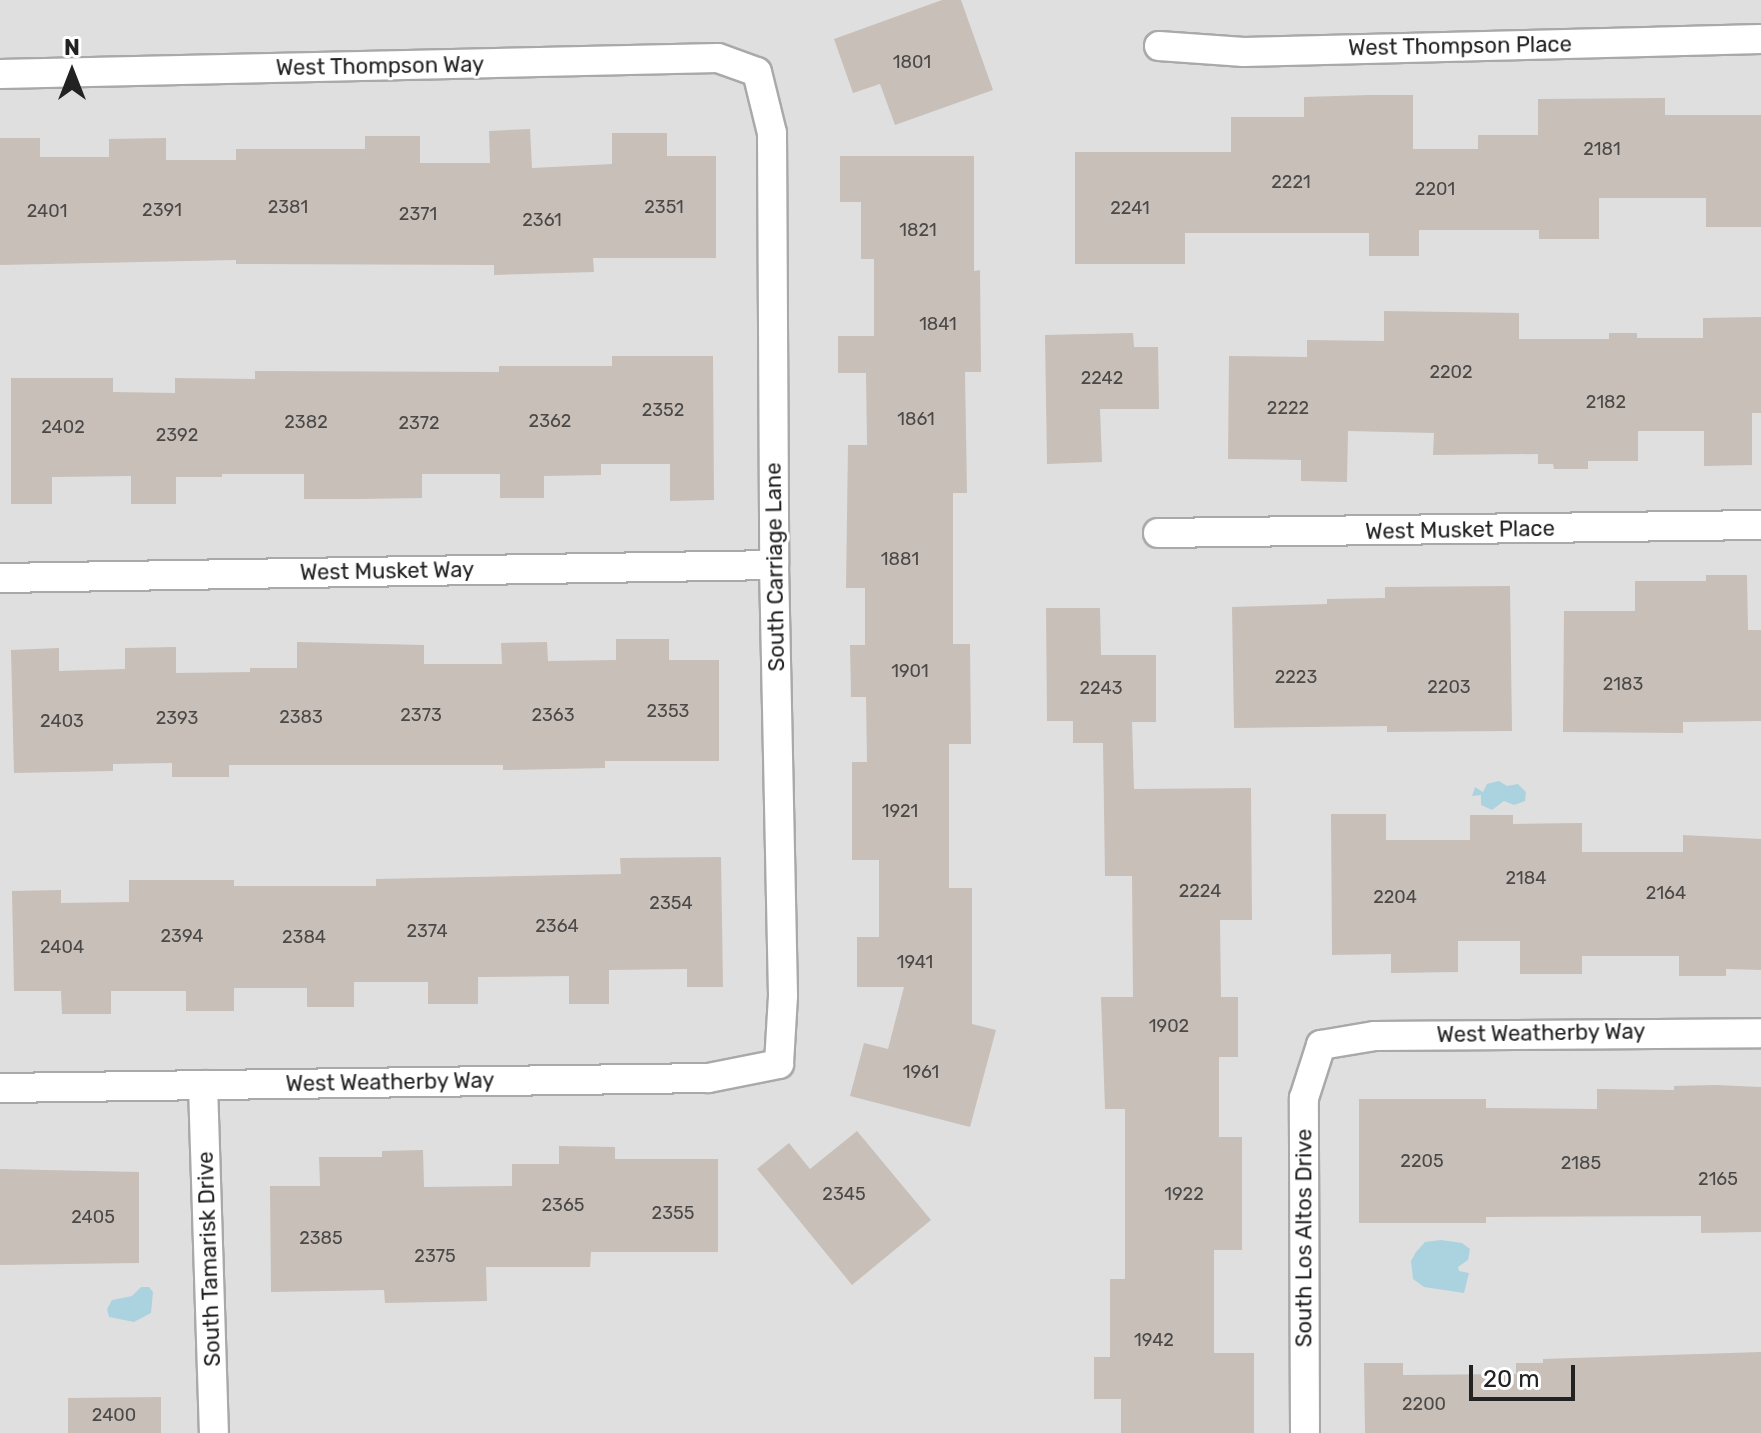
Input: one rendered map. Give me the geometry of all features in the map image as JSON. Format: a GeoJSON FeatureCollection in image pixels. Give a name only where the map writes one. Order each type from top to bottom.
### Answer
{"type":"FeatureCollection","features":[{"type":"Feature","properties":{"kind":"street","name":"West Thompson Place"},"geometry":{"type":"LineString","coordinates":[[1159,46],[1244,52],[1761,39]]}},
{"type":"Feature","properties":{"kind":"street","name":"West Thompson Way"},"geometry":{"type":"LineString","coordinates":[[0,74],[718,58],[757,72]]}},
{"type":"Feature","properties":{"kind":"street","name":"South Carriage Lane"},"geometry":{"type":"LineString","coordinates":[[757,72],[772,133],[774,565],[783,996],[779,1064]]}},
{"type":"Feature","properties":{"kind":"street","name":"West Musket Place"},"geometry":{"type":"LineString","coordinates":[[1158,533],[1761,525]]}},
{"type":"Feature","properties":{"kind":"street","name":"West Musket Way"},"geometry":{"type":"LineString","coordinates":[[0,578],[774,565]]}},
{"type":"Feature","properties":{"kind":"street","name":"West Weatherby Way"},"geometry":{"type":"LineString","coordinates":[[1321,1045],[1375,1036],[1761,1033]]}},
{"type":"Feature","properties":{"kind":"street","name":"South Los Altos Drive"},"geometry":{"type":"LineString","coordinates":[[1305,1433],[1304,1098],[1321,1045]]}},
{"type":"Feature","properties":{"kind":"street","name":"West Weatherby Way"},"geometry":{"type":"LineString","coordinates":[[0,1088],[708,1078],[779,1064]]}},
{"type":"Feature","properties":{"kind":"street","name":"South Tamarisk Drive"},"geometry":{"type":"LineString","coordinates":[[203,1085],[214,1433]]}},
{"type":"Feature","properties":{"kind":"shaded area"},"geometry":{"type":"Polygon","coordinates":[[[0,0],[1761,0],[1761,1433],[0,1433],[0,0]]]}},
{"type":"Feature","properties":{"kind":"water"},"geometry":{"type":"Polygon","coordinates":[[[1499,781],[1507,786],[1518,784],[1526,792],[1525,801],[1514,805],[1504,801],[1492,810],[1481,805],[1481,795],[1472,796],[1475,787],[1483,792],[1487,784],[1499,781]]]}},
{"type":"Feature","properties":{"kind":"water"},"geometry":{"type":"Polygon","coordinates":[[[1441,1240],[1462,1243],[1470,1249],[1468,1260],[1458,1267],[1459,1271],[1469,1273],[1464,1293],[1424,1287],[1413,1279],[1411,1261],[1416,1252],[1425,1242],[1441,1240]]]}},
{"type":"Feature","properties":{"kind":"water"},"geometry":{"type":"Polygon","coordinates":[[[141,1287],[149,1287],[153,1292],[151,1313],[134,1322],[109,1317],[107,1309],[112,1300],[132,1296],[141,1287]]]}},
{"type":"Feature","properties":{"kind":"building"},"geometry":{"type":"Polygon","coordinates":[[[942,0],[961,0],[993,90],[895,125],[880,84],[853,93],[834,39],[942,0]]]}},
{"type":"Feature","properties":{"kind":"building"},"geometry":{"type":"Polygon","coordinates":[[[1413,95],[1413,149],[1478,149],[1478,135],[1538,135],[1538,99],[1665,98],[1665,115],[1761,115],[1761,227],[1706,227],[1706,198],[1599,198],[1599,239],[1539,239],[1539,230],[1419,230],[1419,256],[1369,256],[1369,233],[1185,233],[1185,264],[1075,264],[1075,152],[1231,152],[1231,117],[1304,117],[1304,97],[1413,95]]]}},
{"type":"Feature","properties":{"kind":"building"},"geometry":{"type":"Polygon","coordinates":[[[530,129],[532,168],[612,164],[612,133],[667,133],[667,156],[716,156],[716,258],[593,258],[594,272],[494,275],[494,265],[236,264],[236,260],[0,265],[0,138],[40,138],[40,157],[109,157],[109,139],[166,138],[166,160],[236,160],[236,149],[365,149],[365,136],[420,136],[420,163],[490,163],[489,131],[530,129]]]}},
{"type":"Feature","properties":{"kind":"building"},"geometry":{"type":"Polygon","coordinates":[[[840,156],[974,156],[974,271],[980,270],[981,372],[965,372],[967,493],[953,493],[953,644],[970,644],[971,744],[949,744],[949,888],[972,888],[972,1024],[996,1030],[970,1127],[850,1096],[864,1043],[888,1049],[904,987],[857,987],[857,937],[879,937],[879,860],[852,860],[852,762],[867,762],[866,697],[851,697],[850,645],[865,645],[865,588],[846,588],[848,445],[867,445],[866,373],[838,373],[838,336],[874,336],[874,259],[861,259],[861,202],[840,202],[840,156]]]}},
{"type":"Feature","properties":{"kind":"building"},"geometry":{"type":"Polygon","coordinates":[[[1384,311],[1519,313],[1519,339],[1609,339],[1609,333],[1637,333],[1637,338],[1703,338],[1703,318],[1761,317],[1761,413],[1752,413],[1752,465],[1704,466],[1704,431],[1638,431],[1638,461],[1588,461],[1588,469],[1554,469],[1553,464],[1538,464],[1538,454],[1433,455],[1434,433],[1348,431],[1347,482],[1301,481],[1301,460],[1228,459],[1229,356],[1307,357],[1307,340],[1384,341],[1384,311]]]}},
{"type":"Feature","properties":{"kind":"building"},"geometry":{"type":"Polygon","coordinates":[[[1133,333],[1134,347],[1158,347],[1159,409],[1100,409],[1102,462],[1047,464],[1045,335],[1133,333]]]}},
{"type":"Feature","properties":{"kind":"building"},"geometry":{"type":"Polygon","coordinates":[[[612,356],[713,356],[714,500],[670,501],[670,464],[601,464],[601,475],[544,476],[544,498],[500,498],[500,474],[422,474],[422,498],[304,499],[304,474],[222,474],[222,477],[176,477],[176,504],[131,504],[131,476],[52,477],[52,504],[11,504],[11,378],[113,378],[113,392],[175,393],[175,378],[255,379],[255,371],[499,372],[499,366],[612,366],[612,356]]]}},
{"type":"Feature","properties":{"kind":"building"},"geometry":{"type":"Polygon","coordinates":[[[1706,575],[1747,575],[1748,630],[1761,630],[1761,721],[1683,722],[1683,733],[1563,732],[1564,611],[1635,611],[1635,581],[1706,581],[1706,575]]]}},
{"type":"Feature","properties":{"kind":"building"},"geometry":{"type":"Polygon","coordinates":[[[1510,586],[1512,731],[1387,732],[1387,726],[1234,728],[1232,607],[1327,604],[1327,599],[1385,598],[1385,587],[1510,586]]]}},
{"type":"Feature","properties":{"kind":"building"},"geometry":{"type":"Polygon","coordinates":[[[1046,608],[1100,608],[1101,655],[1156,655],[1156,722],[1132,722],[1134,789],[1251,788],[1252,920],[1220,920],[1221,997],[1238,997],[1238,1057],[1219,1057],[1219,1137],[1242,1137],[1242,1250],[1214,1250],[1214,1353],[1254,1353],[1254,1433],[1121,1433],[1121,1399],[1094,1399],[1094,1357],[1110,1357],[1110,1279],[1125,1279],[1125,1109],[1105,1109],[1101,997],[1133,997],[1132,876],[1105,876],[1103,743],[1073,743],[1073,721],[1047,721],[1046,608]]]}},
{"type":"Feature","properties":{"kind":"building"},"geometry":{"type":"Polygon","coordinates":[[[616,639],[669,639],[669,660],[719,660],[719,761],[605,761],[605,768],[503,770],[503,765],[229,765],[229,777],[172,777],[172,763],[113,764],[113,771],[14,773],[11,650],[59,648],[59,671],[125,669],[125,648],[176,647],[176,673],[250,672],[250,668],[297,668],[297,642],[424,645],[424,664],[502,664],[501,643],[547,642],[548,661],[616,660],[616,639]]]}},
{"type":"Feature","properties":{"kind":"building"},"geometry":{"type":"Polygon","coordinates":[[[1331,814],[1386,814],[1386,840],[1470,840],[1470,815],[1513,815],[1513,824],[1582,823],[1582,852],[1683,852],[1683,835],[1761,839],[1761,970],[1726,969],[1726,976],[1679,976],[1679,956],[1582,956],[1582,974],[1520,974],[1520,941],[1458,941],[1458,972],[1391,973],[1391,954],[1332,955],[1331,814]]]}},
{"type":"Feature","properties":{"kind":"building"},"geometry":{"type":"Polygon","coordinates":[[[721,857],[723,987],[687,987],[687,969],[609,970],[609,1004],[569,1004],[569,976],[478,977],[478,1004],[428,1004],[428,982],[354,982],[354,1007],[307,1007],[307,988],[234,988],[234,1011],[186,1011],[186,991],[111,991],[111,1014],[62,1014],[61,991],[14,991],[12,891],[61,890],[61,903],[129,902],[129,880],[234,880],[234,886],[376,886],[376,879],[621,874],[620,858],[721,857]]]}},
{"type":"Feature","properties":{"kind":"building"},"geometry":{"type":"Polygon","coordinates":[[[1674,1086],[1761,1087],[1761,1232],[1701,1233],[1701,1216],[1486,1217],[1486,1223],[1359,1223],[1359,1099],[1486,1099],[1486,1108],[1597,1109],[1597,1089],[1674,1090],[1674,1086]]]}},
{"type":"Feature","properties":{"kind":"building"},"geometry":{"type":"Polygon","coordinates":[[[857,1131],[931,1220],[852,1285],[757,1169],[789,1143],[810,1169],[857,1131]]]}},
{"type":"Feature","properties":{"kind":"building"},"geometry":{"type":"Polygon","coordinates":[[[559,1146],[615,1147],[615,1159],[718,1159],[718,1252],[591,1252],[590,1267],[486,1267],[487,1301],[385,1303],[384,1290],[271,1292],[270,1186],[320,1186],[319,1157],[382,1157],[382,1151],[423,1150],[424,1187],[512,1186],[512,1164],[559,1164],[559,1146]]]}},
{"type":"Feature","properties":{"kind":"building"},"geometry":{"type":"Polygon","coordinates":[[[0,1169],[139,1172],[139,1263],[0,1265],[0,1169]]]}},
{"type":"Feature","properties":{"kind":"building"},"geometry":{"type":"Polygon","coordinates":[[[1761,1352],[1761,1433],[1365,1433],[1364,1363],[1403,1363],[1403,1375],[1516,1374],[1516,1363],[1543,1363],[1543,1359],[1761,1352]]]}},
{"type":"Feature","properties":{"kind":"building"},"geometry":{"type":"Polygon","coordinates":[[[161,1397],[161,1433],[68,1433],[68,1398],[161,1397]]]}}]}
